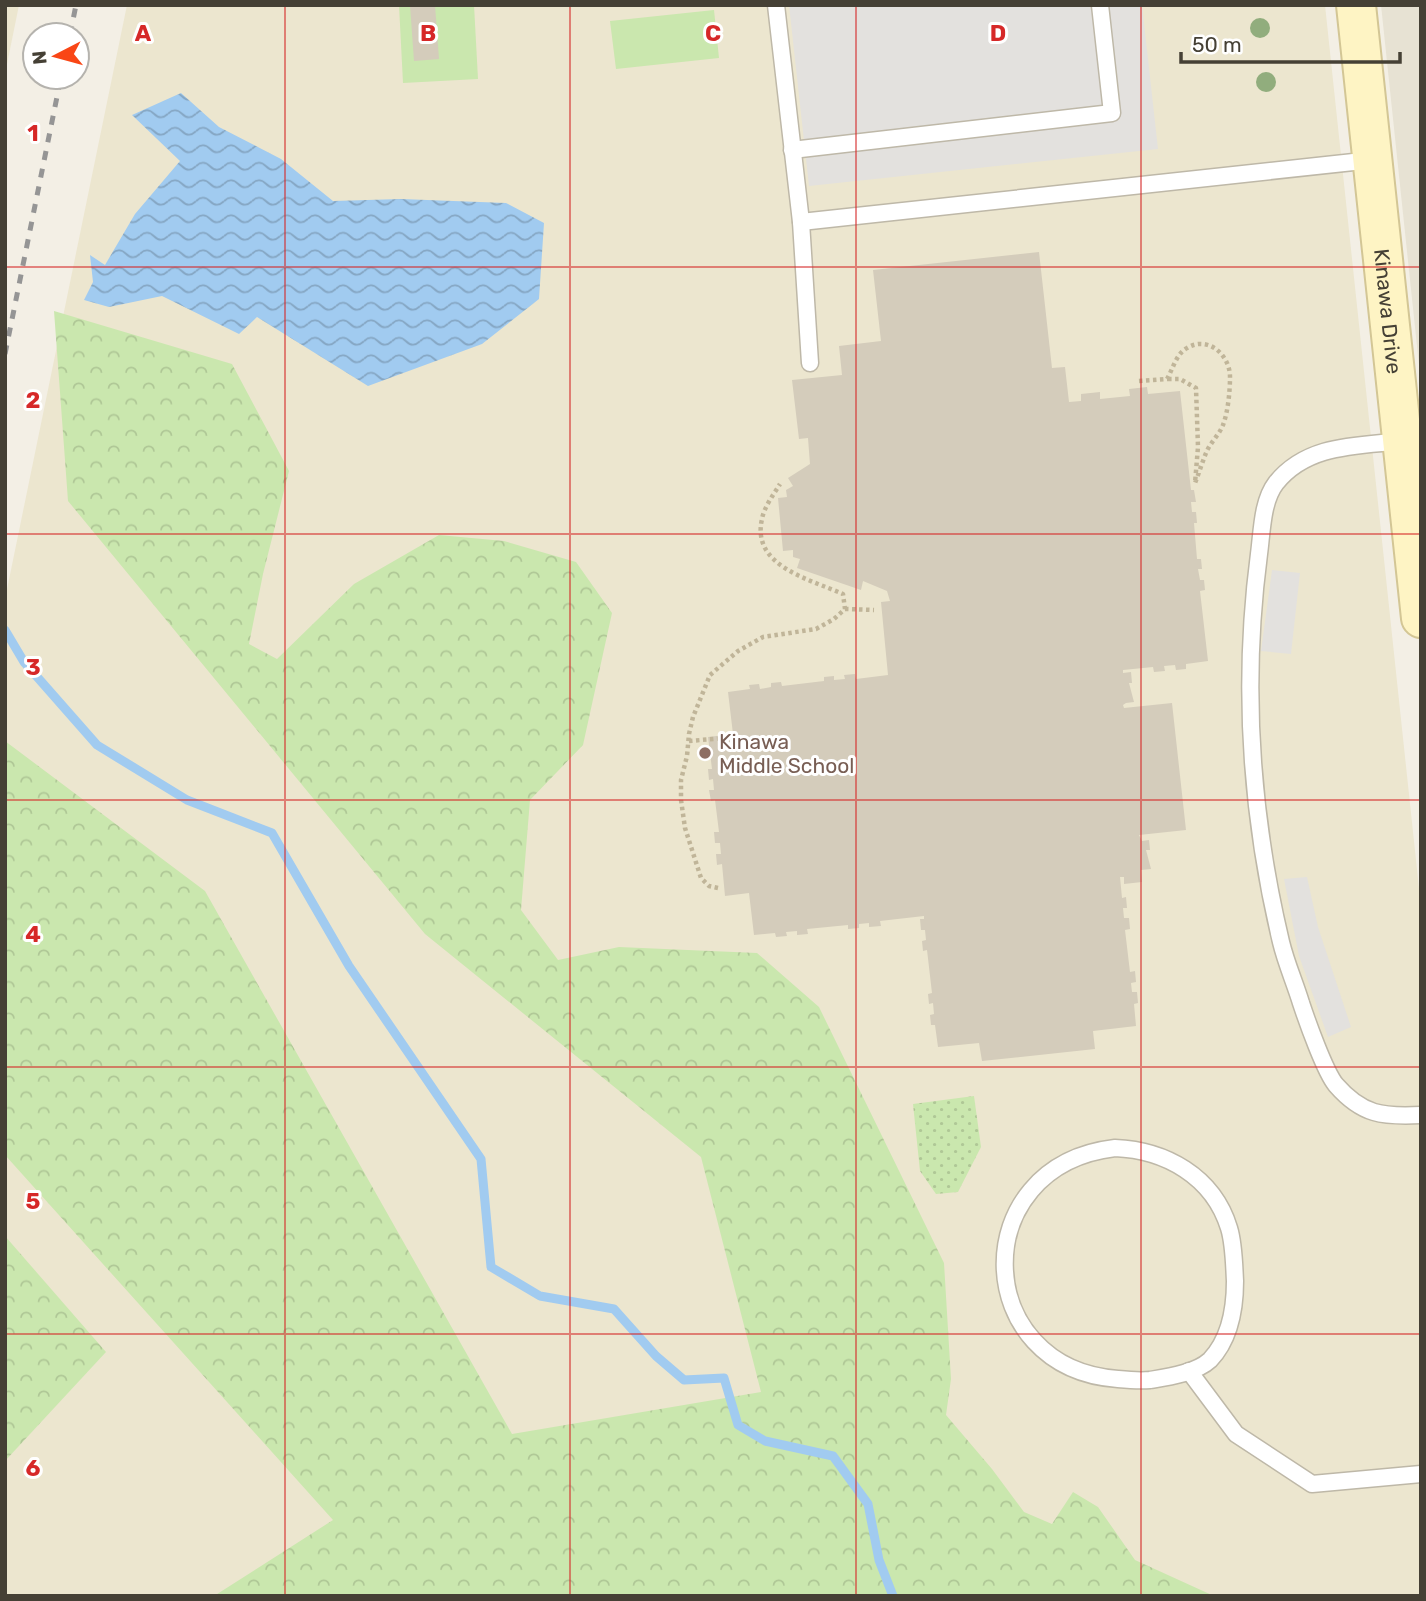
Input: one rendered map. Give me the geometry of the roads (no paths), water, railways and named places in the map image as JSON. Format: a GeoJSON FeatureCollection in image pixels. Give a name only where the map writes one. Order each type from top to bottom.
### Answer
{"type":"FeatureCollection","features":[{"type":"Feature","properties":{"kind":"street","name":"Kinawa Drive"},"geometry":{"type":"LineString","coordinates":[[1356,5],[1421,618]]}},
{"type":"Feature","properties":{"kind":"lane"},"geometry":{"type":"LineString","coordinates":[[776,5],[801,222],[810,363]]}},
{"type":"Feature","properties":{"kind":"lane"},"geometry":{"type":"LineString","coordinates":[[792,150],[1112,113],[1100,5]]}},
{"type":"Feature","properties":{"kind":"lane"},"geometry":{"type":"LineString","coordinates":[[801,222],[1372,159]]}},
{"type":"Feature","properties":{"kind":"lane"},"geometry":{"type":"LineString","coordinates":[[1402,441],[1327,449],[1309,456],[1288,470],[1274,486],[1265,513],[1252,604],[1249,684],[1254,772],[1263,845],[1282,944],[1307,1021],[1334,1082],[1352,1101],[1370,1113],[1421,1115]]}},
{"type":"Feature","properties":{"kind":"lane"},"geometry":{"type":"LineString","coordinates":[[1115,1148],[1157,1154],[1194,1175],[1209,1191],[1229,1228],[1234,1270],[1233,1314],[1224,1339],[1209,1361],[1189,1371],[1146,1380],[1102,1378],[1082,1373],[1045,1352],[1024,1328],[1010,1299],[1005,1279],[1007,1236],[1024,1197],[1038,1181],[1073,1157],[1115,1148]]}},
{"type":"Feature","properties":{"kind":"lane"},"geometry":{"type":"LineString","coordinates":[[1189,1371],[1236,1434],[1312,1484],[1421,1474]]}},
{"type":"Feature","properties":{"kind":"water"},"geometry":{"type":"Polygon","coordinates":[[[181,93],[219,127],[281,159],[333,201],[401,199],[506,203],[544,223],[539,299],[482,344],[368,386],[257,317],[239,334],[162,296],[109,307],[84,300],[93,282],[90,255],[105,265],[135,214],[180,161],[132,115],[181,93]]]}},
{"type":"Feature","properties":{"kind":"waterway"},"geometry":{"type":"LineString","coordinates":[[5,630],[24,662],[97,745],[187,800],[272,833],[349,966],[481,1159],[491,1267],[540,1296],[614,1309],[656,1356],[684,1380],[724,1378],[738,1425],[765,1441],[833,1456],[868,1504],[879,1560],[893,1596]]}},
{"type":"Feature","properties":{"kind":"railway"},"geometry":{"type":"LineString","coordinates":[[73,21],[76,5]]}},
{"type":"Feature","properties":{"kind":"railway"},"geometry":{"type":"LineString","coordinates":[[5,354],[58,91]]}},
{"type":"Feature","properties":{"kind":"place","name":"Kinawa Middle School"},"geometry":{"type":"Point","coordinates":[705,753]}}]}
